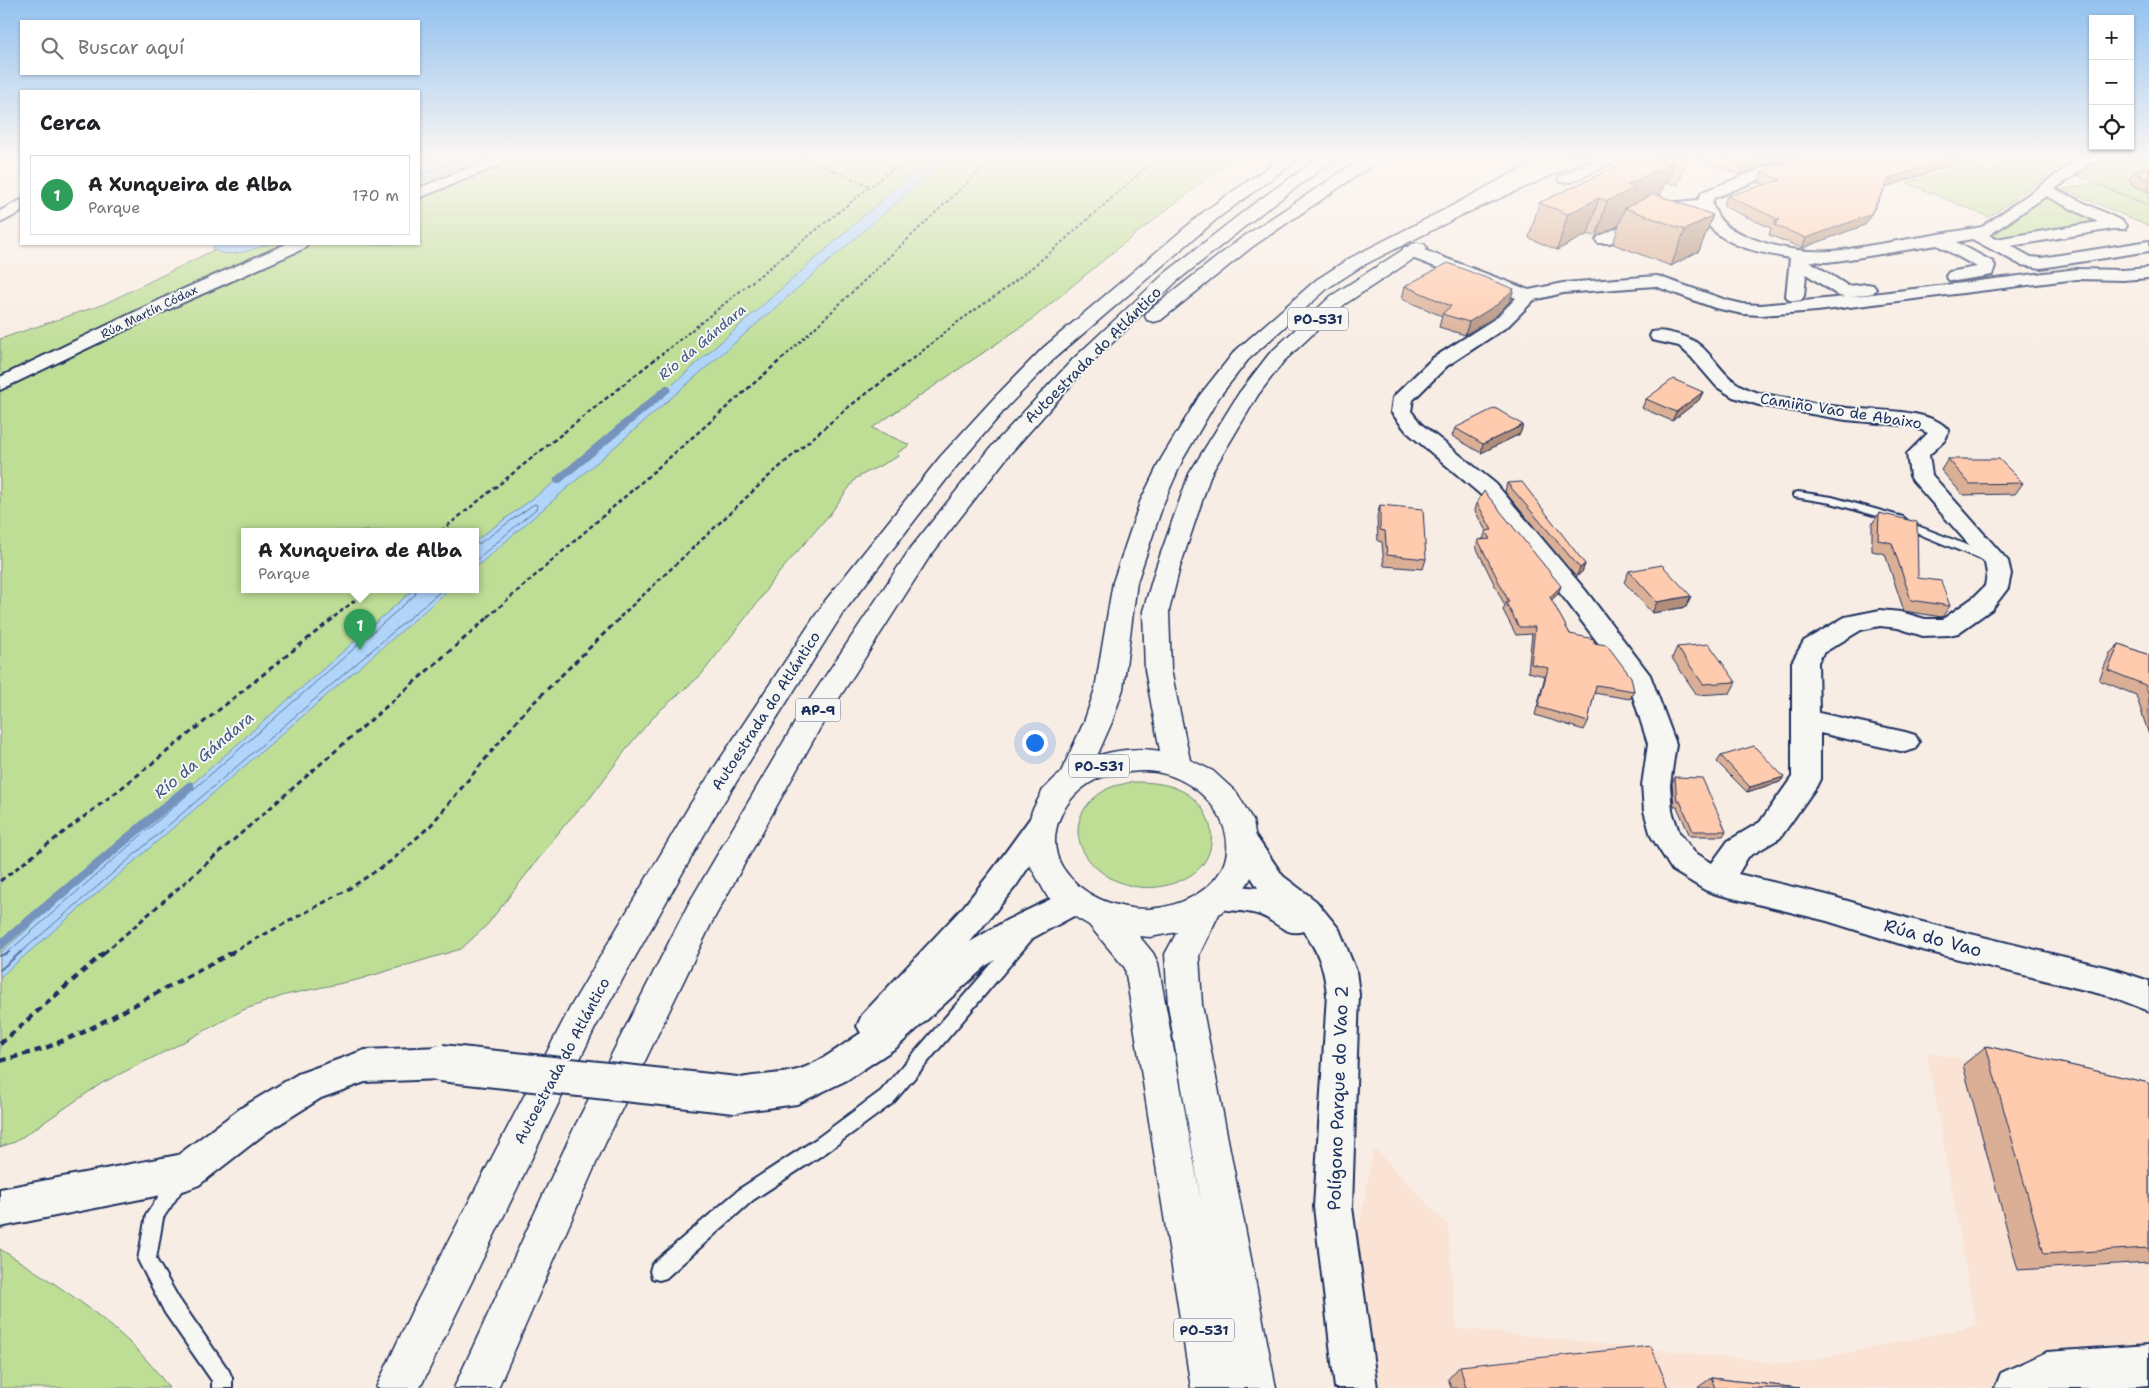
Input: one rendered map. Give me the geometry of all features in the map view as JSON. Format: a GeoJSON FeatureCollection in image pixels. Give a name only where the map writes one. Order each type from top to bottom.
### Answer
{"type":"FeatureCollection","features":[{"type":"Feature","properties":{"kind":"main road"},"geometry":{"type":"LineString","coordinates":[[1050,352],[1074,315],[1187,222]]}},
{"type":"Feature","properties":{"kind":"main road","name":"Autoestrada do Atlántico"},"geometry":{"type":"LineString","coordinates":[[398,1388],[427,1326],[583,1017],[702,811],[834,607],[948,462],[1001,402],[1050,352],[1203,222]]}},
{"type":"Feature","properties":{"kind":"main road","name":"Autoestrada do Atlántico"},"geometry":{"type":"LineString","coordinates":[[476,1388],[588,1139],[705,904],[810,721],[919,554],[1001,450],[1080,363],[1170,278],[1241,222]]}},
{"type":"Feature","properties":{"kind":"main road"},"geometry":{"type":"LineString","coordinates":[[1027,420],[1098,360],[1246,243],[1277,222]]}},
{"type":"Feature","properties":{"kind":"main road","name":"PO-531"},"geometry":{"type":"LineString","coordinates":[[1074,778],[1098,722],[1109,689],[1125,582],[1152,502],[1172,459],[1210,395],[1241,356],[1322,284],[1364,258],[1435,222]]}},
{"type":"Feature","properties":{"kind":"main road","name":"PO-531"},"geometry":{"type":"LineString","coordinates":[[1177,766],[1158,670],[1156,611],[1168,567],[1200,474],[1249,393],[1276,358],[1338,300],[1410,251],[1474,222]]}},
{"type":"Feature","properties":{"kind":"main road","name":"PO-531"},"geometry":{"type":"LineString","coordinates":[[1213,1388],[1141,963],[1088,908],[1052,878],[1041,852],[1041,825],[1047,807],[1058,791],[1074,778],[1096,767],[1123,760],[1150,760],[1177,766],[1202,778],[1223,795],[1237,816],[1243,840],[1242,860],[1233,880],[1213,902],[1182,954],[1185,1005],[1254,1388]]}},
{"type":"Feature","properties":{"kind":"main road","name":"PO-531"},"geometry":{"type":"LineString","coordinates":[[1088,908],[1129,922],[1157,923],[1184,917],[1213,902]]}},
{"type":"Feature","properties":{"kind":"street"},"geometry":{"type":"LineString","coordinates":[[1604,240],[1642,222]]}},
{"type":"Feature","properties":{"kind":"street"},"geometry":{"type":"LineString","coordinates":[[1713,222],[1722,231],[1760,248],[1798,258],[1843,255],[1975,234],[1988,230],[2000,222]]}},
{"type":"Feature","properties":{"kind":"street"},"geometry":{"type":"LineString","coordinates":[[2109,222],[2136,235]]}},
{"type":"Feature","properties":{"kind":"street"},"geometry":{"type":"LineString","coordinates":[[1975,234],[2027,261],[2041,263],[2136,235]]}},
{"type":"Feature","properties":{"kind":"street"},"geometry":{"type":"LineString","coordinates":[[1994,244],[2136,235]]}},
{"type":"Feature","properties":{"kind":"street"},"geometry":{"type":"LineString","coordinates":[[1798,258],[1845,292],[1986,271],[1987,266],[1941,240]]}},
{"type":"Feature","properties":{"kind":"street","name":"Rúa Martín Códax"},"geometry":{"type":"LineString","coordinates":[[0,384],[176,299],[296,245]]}},
{"type":"Feature","properties":{"kind":"street"},"geometry":{"type":"LineString","coordinates":[[1410,251],[1528,296],[1563,288],[1657,281],[1721,304],[1743,309],[1761,310],[1817,306],[2078,274],[2123,276],[2149,273]]}},
{"type":"Feature","properties":{"kind":"street"},"geometry":{"type":"LineString","coordinates":[[1795,296],[1798,258]]}},
{"type":"Feature","properties":{"kind":"street","name":"Rúa do Vao"},"geometry":{"type":"LineString","coordinates":[[1528,296],[1502,322],[1440,362],[1403,398],[1401,412],[1414,428],[1488,488],[1577,598],[1641,682],[1662,744],[1656,785],[1658,811],[1666,836],[1683,861],[1716,881],[1827,908],[1910,933],[2113,983],[2149,996]]}},
{"type":"Feature","properties":{"kind":"street","name":"Camiño Vao de Abaixo"},"geometry":{"type":"LineString","coordinates":[[1659,336],[1685,342],[1698,353],[1724,383],[1740,393],[1759,399],[1846,414],[1914,420],[1928,424],[1939,431],[1938,436],[1918,454],[1921,476],[1996,561]]}},
{"type":"Feature","properties":{"kind":"street"},"geometry":{"type":"LineString","coordinates":[[1716,881],[1738,849],[1770,830],[1806,780],[1804,662],[1813,647],[1854,623],[1880,618],[1901,620],[1923,628],[1949,627],[1983,603],[1996,588],[1998,574],[1996,561]]}},
{"type":"Feature","properties":{"kind":"street"},"geometry":{"type":"LineString","coordinates":[[1806,720],[1906,742]]}},
{"type":"Feature","properties":{"kind":"street"},"geometry":{"type":"LineString","coordinates":[[835,1069],[975,915],[1006,877],[1041,825]]}},
{"type":"Feature","properties":{"kind":"street","name":"Polígono Parque do Vao 2"},"geometry":{"type":"LineString","coordinates":[[1243,840],[1272,885],[1306,910],[1328,939],[1340,971],[1343,994],[1333,1207],[1356,1388]]}},
{"type":"Feature","properties":{"kind":"street"},"geometry":{"type":"LineString","coordinates":[[1213,902],[1258,899],[1284,912],[1308,930],[1336,958]]}},
{"type":"Feature","properties":{"kind":"street"},"geometry":{"type":"LineString","coordinates":[[0,1208],[186,1172],[254,1120],[310,1086],[365,1066],[441,1063],[736,1094],[797,1087],[835,1069],[885,1036],[976,955],[1043,917],[1088,908]]}},
{"type":"Feature","properties":{"kind":"street"},"geometry":{"type":"LineString","coordinates":[[2016,1388],[2047,1372],[2149,1365]]}},
{"type":"Feature","properties":{"kind":"lane"},"geometry":{"type":"LineString","coordinates":[[1798,495],[1832,500],[1899,519],[1906,525],[1996,561]]}},
{"type":"Feature","properties":{"kind":"lane"},"geometry":{"type":"LineString","coordinates":[[659,1271],[747,1194],[822,1145],[887,1097],[1043,917]]}},
{"type":"Feature","properties":{"kind":"lane"},"geometry":{"type":"LineString","coordinates":[[186,1172],[155,1215],[147,1260],[172,1306],[222,1378],[222,1388]]}},
{"type":"Feature","properties":{"kind":"path"},"geometry":{"type":"LineString","coordinates":[[444,528],[825,222]]}},
{"type":"Feature","properties":{"kind":"path"},"geometry":{"type":"LineString","coordinates":[[0,1044],[765,375],[926,222]]}},
{"type":"Feature","properties":{"kind":"path"},"geometry":{"type":"LineString","coordinates":[[0,1061],[43,1049],[86,1031],[347,890],[390,861],[431,825],[525,711],[672,566],[768,477],[846,408],[923,351],[954,324],[1004,290],[1086,222]]}},
{"type":"Feature","properties":{"kind":"path"},"geometry":{"type":"LineString","coordinates":[[0,882],[125,785],[364,593]]}},
{"type":"Feature","properties":{"kind":"shaded area"},"geometry":{"type":"Polygon","coordinates":[[[1927,1052],[2149,1098],[2149,1388],[1356,1388],[1344,1302],[1374,1148],[1448,1226],[1456,1328],[1791,1364],[1976,1326],[1927,1052]]]}},
{"type":"Feature","properties":{"kind":"green space"},"geometry":{"type":"Polygon","coordinates":[[[420,222],[1151,222],[1030,321],[872,428],[910,445],[897,453],[899,456],[856,478],[830,514],[771,582],[761,598],[701,675],[657,713],[631,743],[590,798],[567,822],[487,925],[461,949],[357,980],[285,995],[243,1010],[102,1083],[15,1142],[0,1147],[0,339],[104,304],[218,248],[220,245],[420,245],[420,222]]]}},
{"type":"Feature","properties":{"kind":"green space"},"geometry":{"type":"Polygon","coordinates":[[[2012,222],[2097,222],[2096,224],[2001,238],[1994,235],[2012,222]]]}},
{"type":"Feature","properties":{"kind":"green space"},"geometry":{"type":"Polygon","coordinates":[[[2139,222],[2149,222],[2149,226],[2139,222]]]}},
{"type":"Feature","properties":{"kind":"green space"},"geometry":{"type":"Polygon","coordinates":[[[1131,782],[1154,783],[1175,788],[1189,795],[1205,813],[1211,835],[1211,846],[1201,867],[1191,875],[1163,886],[1136,887],[1112,878],[1093,864],[1081,846],[1078,825],[1087,805],[1109,788],[1131,782]]]}},
{"type":"Feature","properties":{"kind":"green space"},"geometry":{"type":"Polygon","coordinates":[[[0,1249],[92,1310],[133,1346],[169,1388],[0,1388],[0,1249]]]}},
{"type":"Feature","properties":{"kind":"water"},"geometry":{"type":"Polygon","coordinates":[[[857,222],[874,222],[479,565],[479,538],[562,477],[663,393],[857,222]]]}},
{"type":"Feature","properties":{"kind":"water"},"geometry":{"type":"Polygon","coordinates":[[[215,245],[266,245],[232,254],[218,252],[212,248],[215,245]]]}},
{"type":"Feature","properties":{"kind":"water"},"geometry":{"type":"Polygon","coordinates":[[[409,593],[445,593],[0,977],[0,953],[409,593]]]}},
{"type":"Feature","properties":{"kind":"building"},"geometry":{"type":"Polygon","coordinates":[[[1663,222],[1700,222],[1685,230],[1663,222]]]}},
{"type":"Feature","properties":{"kind":"building"},"geometry":{"type":"Polygon","coordinates":[[[1776,222],[1851,222],[1806,238],[1774,225],[1778,223],[1776,222]]]}},
{"type":"Feature","properties":{"kind":"building"},"geometry":{"type":"Polygon","coordinates":[[[1448,263],[1514,289],[1498,304],[1469,322],[1442,314],[1451,306],[1405,286],[1448,263]]]}},
{"type":"Feature","properties":{"kind":"building"},"geometry":{"type":"Polygon","coordinates":[[[1673,379],[1703,392],[1676,412],[1646,399],[1673,379]]]}},
{"type":"Feature","properties":{"kind":"building"},"geometry":{"type":"Polygon","coordinates":[[[1495,408],[1523,425],[1483,444],[1455,428],[1495,408]]]}},
{"type":"Feature","properties":{"kind":"building"},"geometry":{"type":"Polygon","coordinates":[[[1948,459],[1999,459],[2023,483],[1970,484],[1948,459]]]}},
{"type":"Feature","properties":{"kind":"building"},"geometry":{"type":"Polygon","coordinates":[[[1522,482],[1585,564],[1580,568],[1507,483],[1522,482]]]}},
{"type":"Feature","properties":{"kind":"building"},"geometry":{"type":"Polygon","coordinates":[[[1484,491],[1561,586],[1550,597],[1570,634],[1594,639],[1594,643],[1607,645],[1631,677],[1634,691],[1596,685],[1588,722],[1538,707],[1548,668],[1531,664],[1535,627],[1519,627],[1506,603],[1509,602],[1478,540],[1490,539],[1485,531],[1492,530],[1477,503],[1484,491]]]}},
{"type":"Feature","properties":{"kind":"building"},"geometry":{"type":"Polygon","coordinates":[[[1380,505],[1423,509],[1426,559],[1387,555],[1385,531],[1380,530],[1380,505]]]}},
{"type":"Feature","properties":{"kind":"building"},"geometry":{"type":"Polygon","coordinates":[[[1879,513],[1917,522],[1918,578],[1941,581],[1950,606],[1911,600],[1892,543],[1878,540],[1879,513]]]}},
{"type":"Feature","properties":{"kind":"building"},"geometry":{"type":"Polygon","coordinates":[[[1662,565],[1691,596],[1657,602],[1629,571],[1662,565]]]}},
{"type":"Feature","properties":{"kind":"building"},"geometry":{"type":"Polygon","coordinates":[[[1709,644],[1736,682],[1703,684],[1677,647],[1709,644]]]}},
{"type":"Feature","properties":{"kind":"building"},"geometry":{"type":"Polygon","coordinates":[[[2119,644],[2149,655],[2149,696],[2145,685],[2108,670],[2119,644]]]}},
{"type":"Feature","properties":{"kind":"building"},"geometry":{"type":"Polygon","coordinates":[[[1754,746],[1784,777],[1750,787],[1721,756],[1754,746]]]}},
{"type":"Feature","properties":{"kind":"building"},"geometry":{"type":"Polygon","coordinates":[[[1675,777],[1702,778],[1726,831],[1693,831],[1680,801],[1677,801],[1675,777]]]}},
{"type":"Feature","properties":{"kind":"building"},"geometry":{"type":"Polygon","coordinates":[[[1986,1046],[2149,1083],[2149,1248],[2044,1254],[1986,1046]]]}},
{"type":"Feature","properties":{"kind":"building"},"geometry":{"type":"Polygon","coordinates":[[[1651,1346],[1668,1388],[1466,1388],[1460,1366],[1651,1346]]]}},
{"type":"Feature","properties":{"kind":"building"},"geometry":{"type":"Polygon","coordinates":[[[1711,1378],[1799,1388],[1715,1388],[1711,1378]]]}},
{"type":"Feature","properties":{"kind":"waterway","name":"Río da Gándara"},"geometry":{"type":"LineString","coordinates":[[558,480],[667,389]]}},
{"type":"Feature","properties":{"kind":"waterway","name":"Río da Gándara"},"geometry":{"type":"LineString","coordinates":[[0,945],[190,786]]}},
{"type":"Feature","properties":{"kind":"place","name":"A Xunqueira de Alba"},"geometry":{"type":"Point","coordinates":[360,650]}}]}
